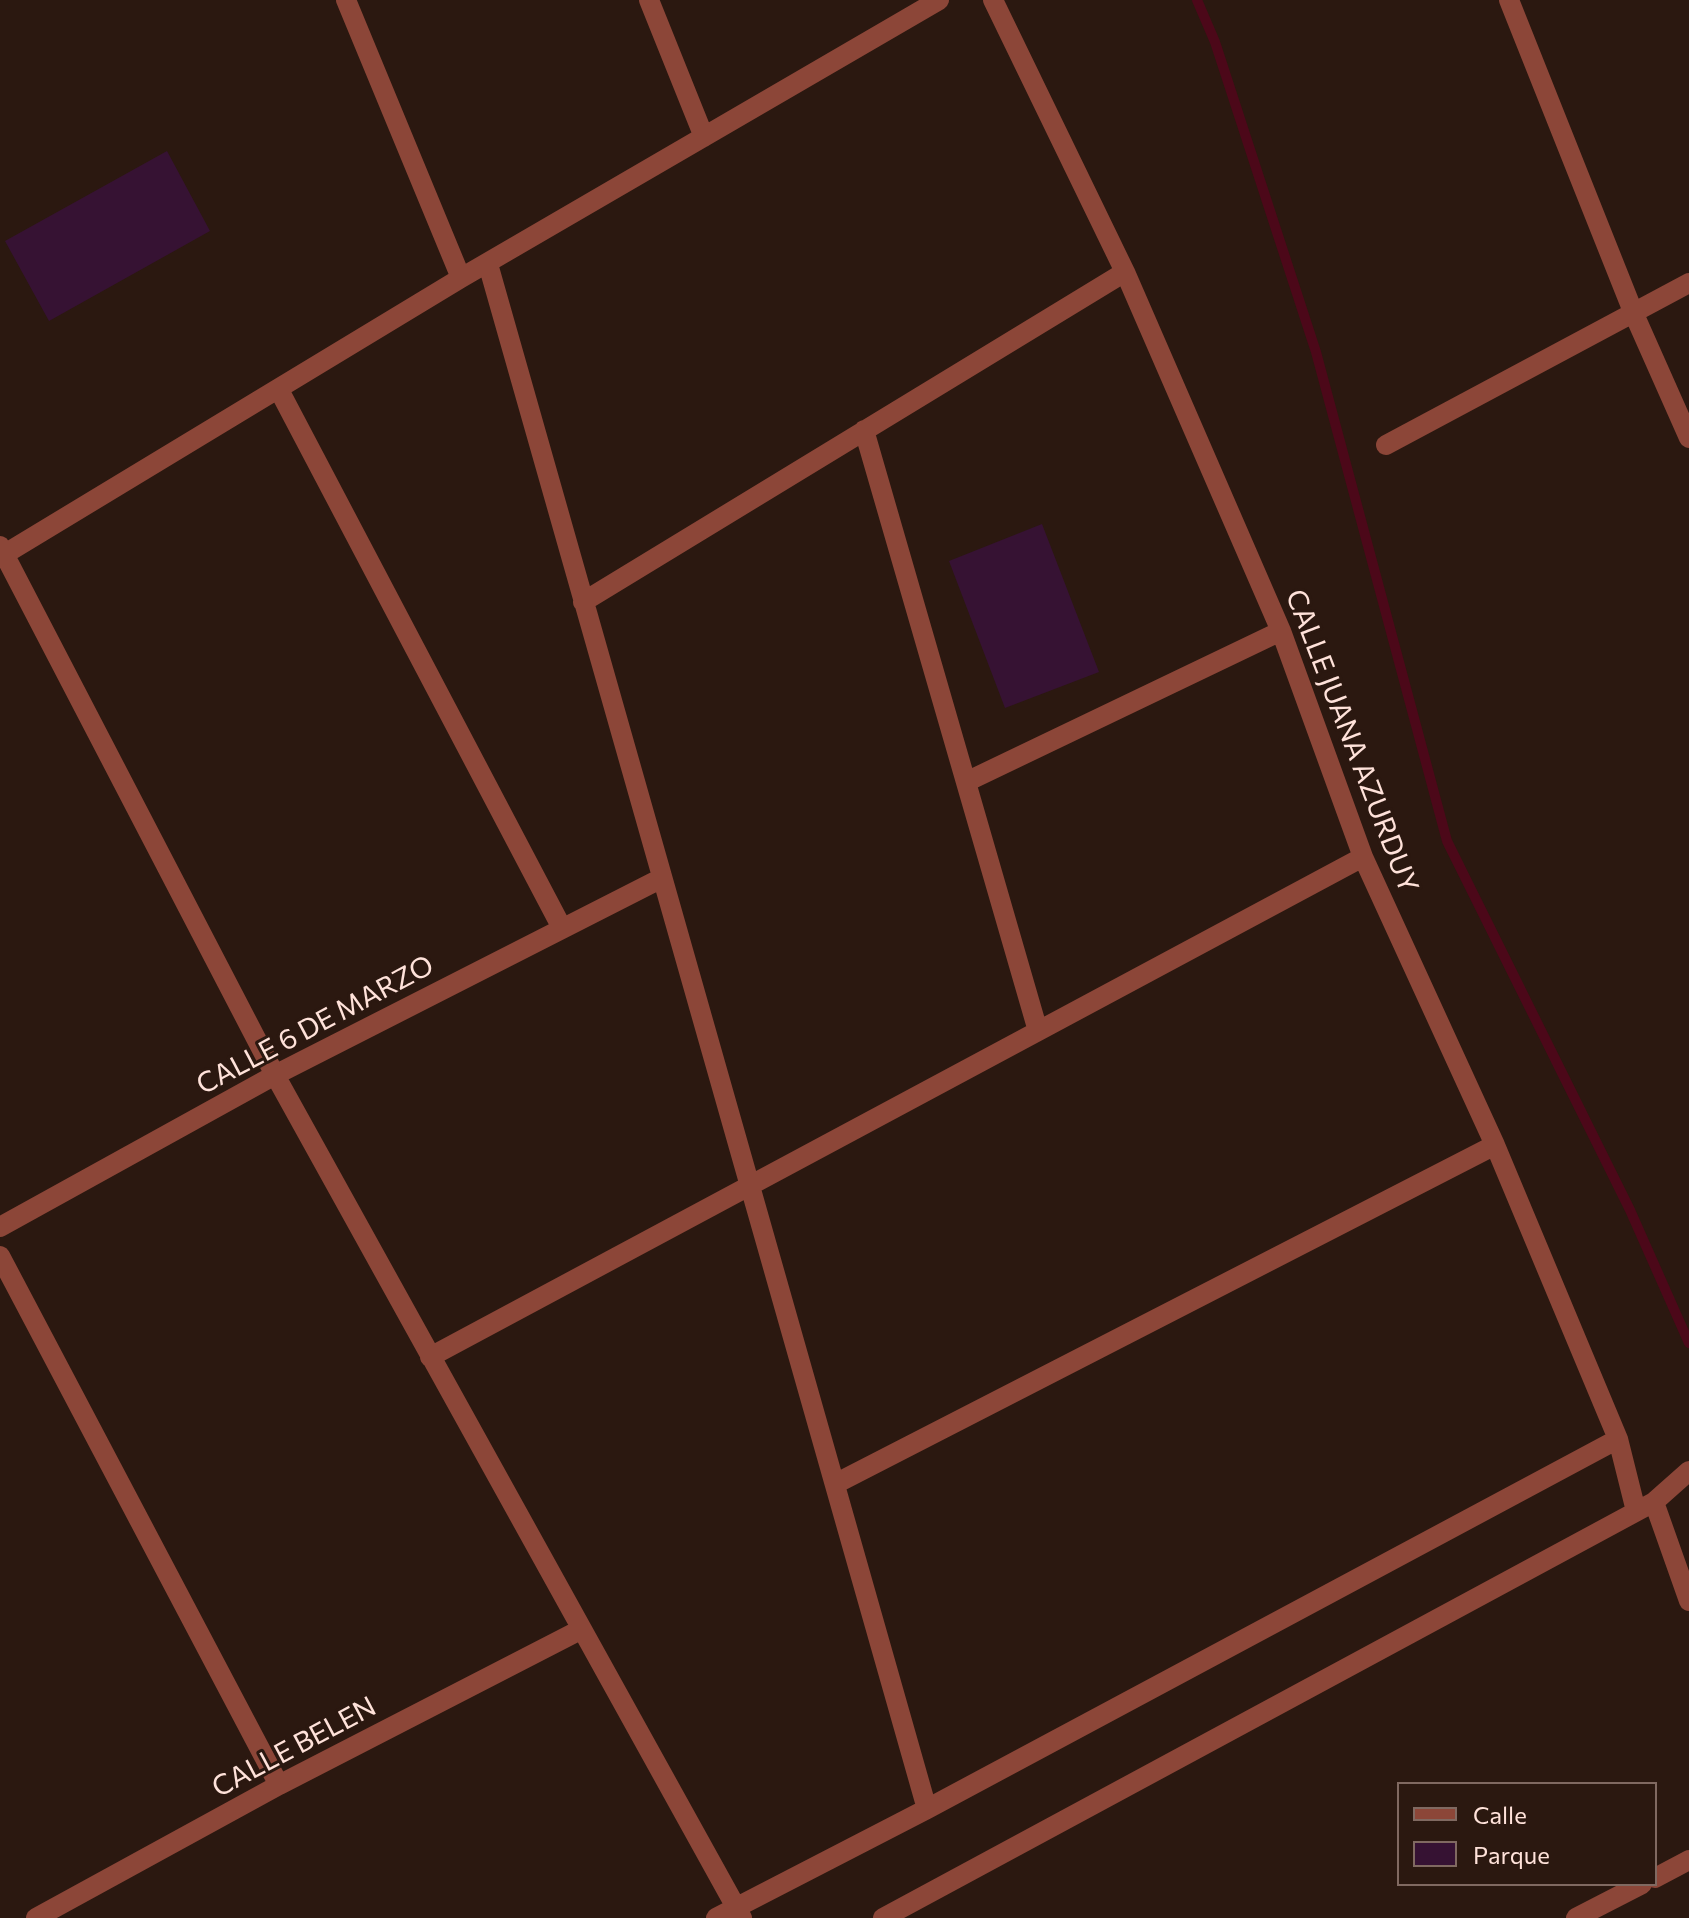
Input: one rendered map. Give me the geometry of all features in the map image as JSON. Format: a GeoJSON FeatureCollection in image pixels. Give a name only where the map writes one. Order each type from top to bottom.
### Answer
{"type":"FeatureCollection","features":[{"type":"Feature","properties":{"kind":"street"},"geometry":{"type":"LineString","coordinates":[[346,0],[461,278]]}},
{"type":"Feature","properties":{"kind":"street"},"geometry":{"type":"LineString","coordinates":[[649,0],[704,137]]}},
{"type":"Feature","properties":{"kind":"street"},"geometry":{"type":"LineString","coordinates":[[739,1912],[275,1075],[1,552],[279,390],[461,278],[939,0]]}},
{"type":"Feature","properties":{"kind":"street","name":"CALLE JUANA AZURDUY"},"geometry":{"type":"LineString","coordinates":[[993,0],[1125,272],[1281,631],[1363,857],[1495,1145],[1645,1507],[1689,1601]]}},
{"type":"Feature","properties":{"kind":"street"},"geometry":{"type":"LineString","coordinates":[[1509,0],[1634,314],[1689,438]]}},
{"type":"Feature","properties":{"kind":"street"},"geometry":{"type":"LineString","coordinates":[[488,264],[660,879],[927,1809]]}},
{"type":"Feature","properties":{"kind":"street"},"geometry":{"type":"LineString","coordinates":[[583,602],[1125,272]]}},
{"type":"Feature","properties":{"kind":"street"},"geometry":{"type":"LineString","coordinates":[[1386,445],[1689,283]]}},
{"type":"Feature","properties":{"kind":"street"},"geometry":{"type":"LineString","coordinates":[[279,390],[562,928]]}},
{"type":"Feature","properties":{"kind":"street"},"geometry":{"type":"LineString","coordinates":[[864,430],[1038,1031]]}},
{"type":"Feature","properties":{"kind":"street"},"geometry":{"type":"LineString","coordinates":[[966,782],[1281,631]]}},
{"type":"Feature","properties":{"kind":"street"},"geometry":{"type":"LineString","coordinates":[[430,1357],[1363,857]]}},
{"type":"Feature","properties":{"kind":"street","name":"CALLE 6 DE MARZO"},"geometry":{"type":"LineString","coordinates":[[0,1227],[275,1075],[660,879]]}},
{"type":"Feature","properties":{"kind":"street"},"geometry":{"type":"LineString","coordinates":[[835,1484],[1495,1145]]}},
{"type":"Feature","properties":{"kind":"street"},"geometry":{"type":"LineString","coordinates":[[0,1256],[279,1785]]}},
{"type":"Feature","properties":{"kind":"street"},"geometry":{"type":"LineString","coordinates":[[716,1918],[739,1912],[1618,1439]]}},
{"type":"Feature","properties":{"kind":"street"},"geometry":{"type":"LineString","coordinates":[[883,1918],[1645,1507],[1689,1471]]}},
{"type":"Feature","properties":{"kind":"street","name":"CALLE BELEN"},"geometry":{"type":"LineString","coordinates":[[36,1918],[279,1785],[580,1630]]}},
{"type":"Feature","properties":{"kind":"street"},"geometry":{"type":"LineString","coordinates":[[1657,1877],[1689,1860]]}},
{"type":"Feature","properties":{"kind":"street"},"geometry":{"type":"LineString","coordinates":[[1576,1918],[1638,1886]]}},
{"type":"Feature","properties":{"kind":"green space"},"geometry":{"type":"Polygon","coordinates":[[[167,151],[210,231],[49,321],[5,241],[167,151]]]}},
{"type":"Feature","properties":{"kind":"green space"},"geometry":{"type":"Polygon","coordinates":[[[1042,524],[1099,672],[1005,708],[949,561],[1042,524]]]}},
{"type":"Feature","properties":{"kind":"waterway"},"geometry":{"type":"LineString","coordinates":[[1197,0],[1215,42],[1316,352],[1447,841],[1630,1210],[1689,1343]]}}]}
